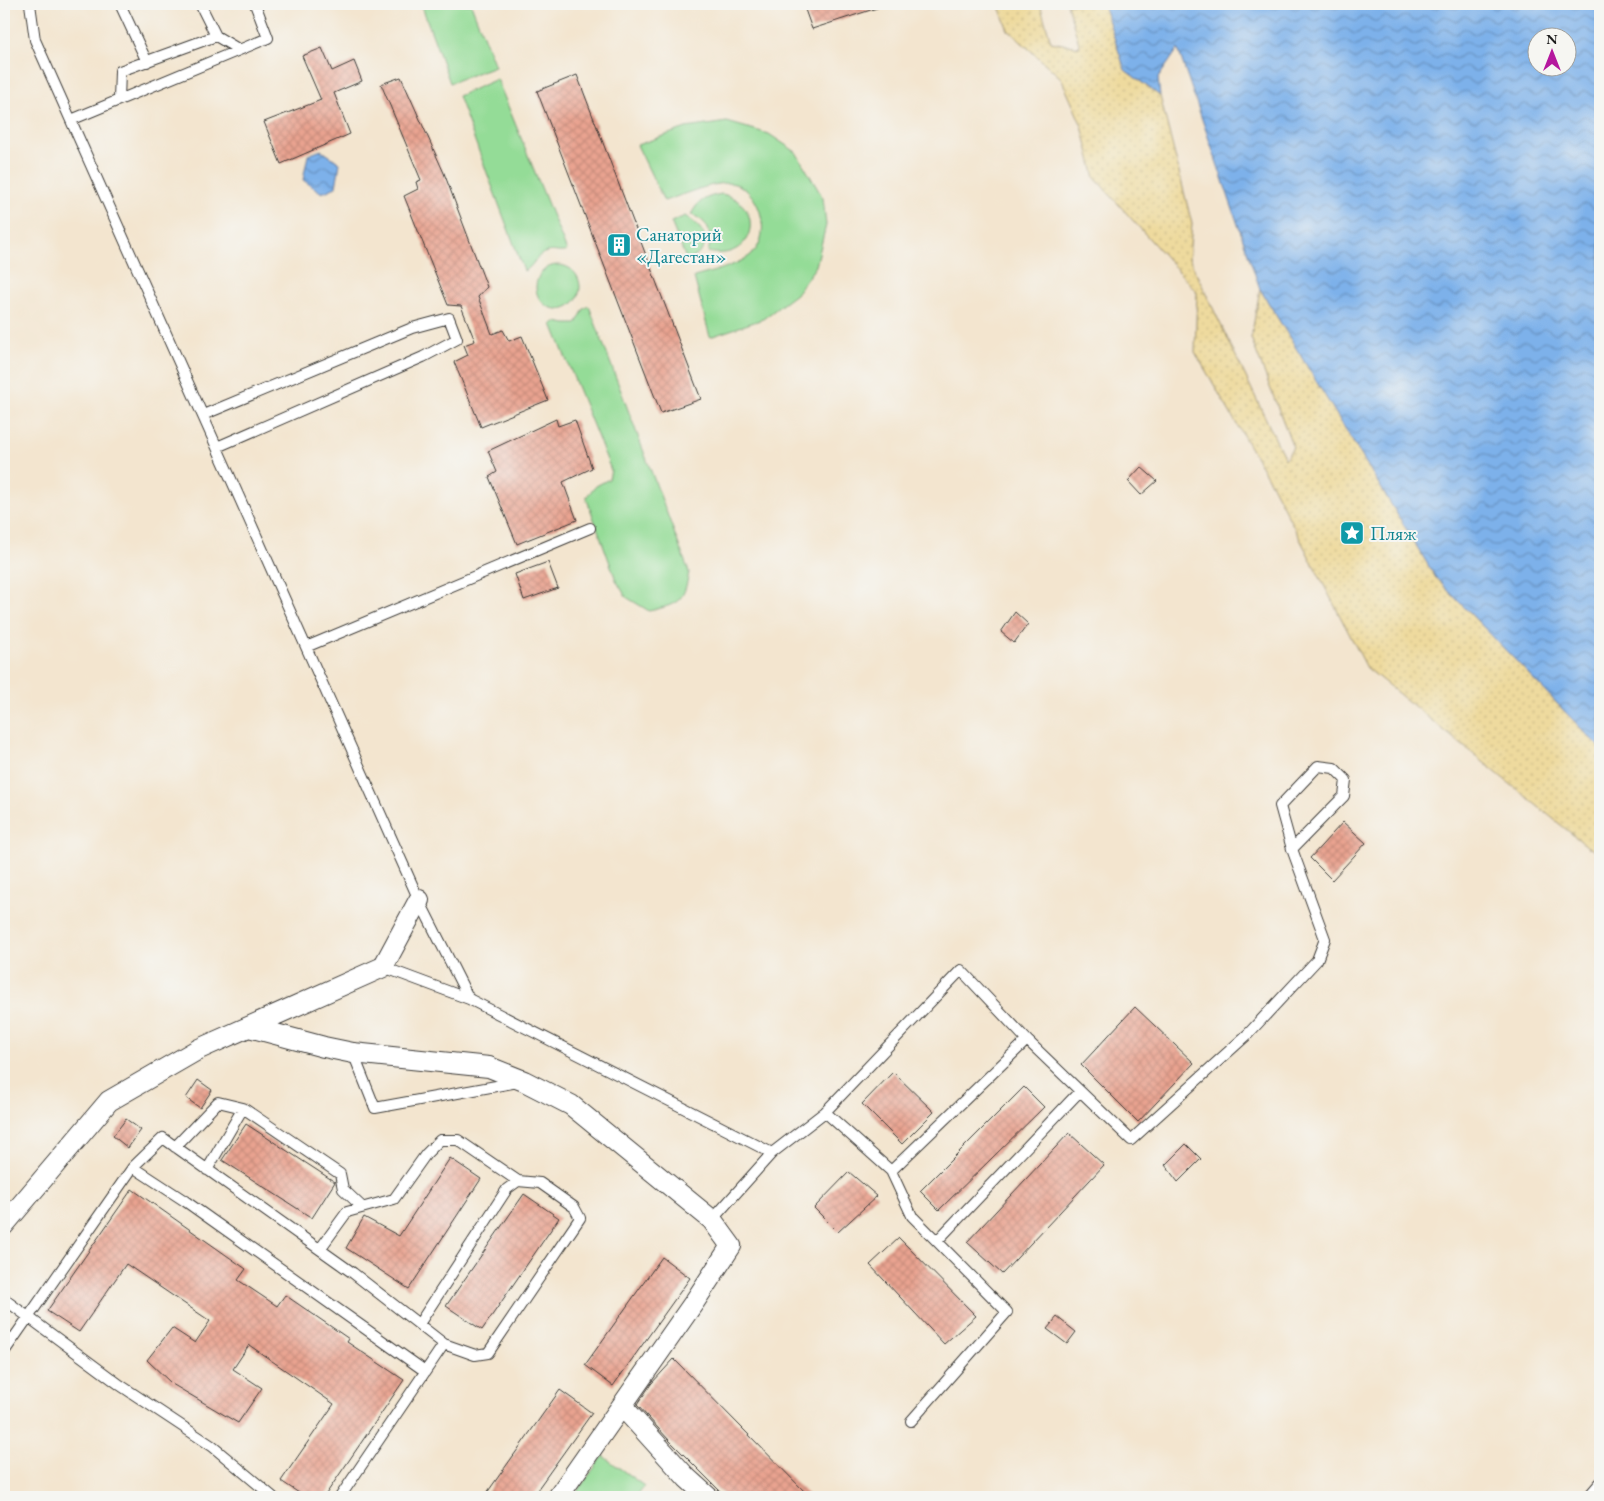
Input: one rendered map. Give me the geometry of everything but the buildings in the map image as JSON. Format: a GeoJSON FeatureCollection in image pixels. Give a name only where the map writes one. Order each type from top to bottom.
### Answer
{"type":"FeatureCollection","features":[{"type":"Feature","properties":{"kind":"street"},"geometry":{"type":"LineString","coordinates":[[4,1225],[110,1101],[199,1049],[383,967],[420,900]]}},
{"type":"Feature","properties":{"kind":"street"},"geometry":{"type":"LineString","coordinates":[[249,1027],[353,1053],[488,1067],[524,1081],[572,1105],[712,1220],[731,1246],[695,1301],[558,1497]]}},
{"type":"Feature","properties":{"kind":"street"},"geometry":{"type":"LineString","coordinates":[[622,1406],[687,1478],[708,1497]]}},
{"type":"Feature","properties":{"kind":"lane"},"geometry":{"type":"LineString","coordinates":[[30,4],[34,40],[420,900],[469,999]]}},
{"type":"Feature","properties":{"kind":"lane"},"geometry":{"type":"LineString","coordinates":[[120,4],[147,62]]}},
{"type":"Feature","properties":{"kind":"lane"},"geometry":{"type":"LineString","coordinates":[[200,4],[216,36],[238,49]]}},
{"type":"Feature","properties":{"kind":"lane"},"geometry":{"type":"LineString","coordinates":[[70,120],[268,38],[255,4]]}},
{"type":"Feature","properties":{"kind":"lane"},"geometry":{"type":"LineString","coordinates":[[119,100],[120,72],[216,36]]}},
{"type":"Feature","properties":{"kind":"lane"},"geometry":{"type":"LineString","coordinates":[[203,415],[412,328],[449,318],[457,339],[423,357],[217,447]]}},
{"type":"Feature","properties":{"kind":"lane"},"geometry":{"type":"LineString","coordinates":[[306,646],[590,528]]}},
{"type":"Feature","properties":{"kind":"lane"},"geometry":{"type":"LineString","coordinates":[[712,1220],[772,1153],[824,1112],[961,970],[1027,1040],[1131,1140],[1248,1034],[1317,960],[1325,939],[1292,849],[1280,806],[1318,766],[1334,768],[1346,780],[1344,796],[1292,849]]}},
{"type":"Feature","properties":{"kind":"lane"},"geometry":{"type":"LineString","coordinates":[[383,967],[469,999],[772,1153]]}},
{"type":"Feature","properties":{"kind":"lane"},"geometry":{"type":"LineString","coordinates":[[891,1171],[1027,1040]]}},
{"type":"Feature","properties":{"kind":"lane"},"geometry":{"type":"LineString","coordinates":[[353,1053],[375,1108],[524,1081]]}},
{"type":"Feature","properties":{"kind":"lane"},"geometry":{"type":"LineString","coordinates":[[937,1241],[1080,1091]]}},
{"type":"Feature","properties":{"kind":"lane"},"geometry":{"type":"LineString","coordinates":[[175,1147],[218,1102],[243,1108],[340,1174],[344,1189],[362,1207]]}},
{"type":"Feature","properties":{"kind":"lane"},"geometry":{"type":"LineString","coordinates":[[207,1170],[243,1108]]}},
{"type":"Feature","properties":{"kind":"lane"},"geometry":{"type":"LineString","coordinates":[[824,1112],[891,1171],[912,1216],[1007,1312],[911,1421]]}},
{"type":"Feature","properties":{"kind":"lane"},"geometry":{"type":"LineString","coordinates":[[4,1352],[133,1167],[163,1138],[320,1250],[444,1344],[475,1355],[488,1353],[580,1218],[574,1207],[540,1183],[518,1181],[458,1140],[440,1140],[426,1154],[394,1199],[347,1212],[320,1250]]}},
{"type":"Feature","properties":{"kind":"lane"},"geometry":{"type":"LineString","coordinates":[[133,1167],[185,1201],[425,1371]]}},
{"type":"Feature","properties":{"kind":"lane"},"geometry":{"type":"LineString","coordinates":[[419,1324],[507,1189],[518,1181]]}},
{"type":"Feature","properties":{"kind":"lane"},"geometry":{"type":"LineString","coordinates":[[4,1299],[120,1385],[212,1446],[274,1497]]}},
{"type":"Feature","properties":{"kind":"lane"},"geometry":{"type":"LineString","coordinates":[[340,1497],[444,1344]]}},
{"type":"Feature","properties":{"kind":"lane"},"geometry":{"type":"LineString","coordinates":[[1588,1497],[1600,1483]]}},
{"type":"Feature","properties":{"kind":"green space"},"geometry":{"type":"Polygon","coordinates":[[[421,4],[471,4],[495,66],[450,83],[421,4]]]}},
{"type":"Feature","properties":{"kind":"green space"},"geometry":{"type":"Polygon","coordinates":[[[497,79],[567,251],[543,254],[524,271],[458,96],[497,79]]]}},
{"type":"Feature","properties":{"kind":"green space"},"geometry":{"type":"Polygon","coordinates":[[[727,122],[769,134],[796,152],[823,198],[826,225],[816,266],[796,294],[763,319],[710,337],[694,277],[735,264],[748,257],[756,249],[761,240],[762,229],[758,206],[752,196],[744,189],[735,184],[728,183],[699,189],[664,201],[637,145],[686,128],[727,122]]]}},
{"type":"Feature","properties":{"kind":"green space"},"geometry":{"type":"Polygon","coordinates":[[[722,194],[736,200],[746,209],[750,220],[749,231],[745,241],[736,249],[724,253],[708,252],[710,234],[706,224],[691,215],[696,206],[703,200],[722,194]]]}},
{"type":"Feature","properties":{"kind":"green space"},"geometry":{"type":"Polygon","coordinates":[[[685,216],[699,227],[705,239],[705,245],[702,250],[687,261],[671,222],[685,216]]]}},
{"type":"Feature","properties":{"kind":"green space"},"geometry":{"type":"Polygon","coordinates":[[[554,265],[562,265],[574,271],[580,287],[574,303],[562,309],[554,309],[542,303],[536,291],[536,283],[542,271],[554,265]]]}},
{"type":"Feature","properties":{"kind":"green space"},"geometry":{"type":"Polygon","coordinates":[[[589,306],[689,572],[685,590],[678,600],[667,606],[649,611],[626,597],[616,580],[586,497],[596,486],[609,479],[611,470],[552,324],[556,322],[576,324],[584,309],[589,306]]]}},
{"type":"Feature","properties":{"kind":"green space"},"geometry":{"type":"Polygon","coordinates":[[[603,1456],[644,1486],[636,1497],[573,1497],[603,1456]]]}},
{"type":"Feature","properties":{"kind":"sand","name":"Пляж"},"geometry":{"type":"Polygon","coordinates":[[[998,4],[1040,4],[1051,42],[1080,47],[1067,4],[1103,4],[1125,70],[1160,96],[1192,224],[1189,258],[1285,459],[1293,447],[1251,338],[1260,289],[1436,578],[1600,748],[1600,853],[1588,847],[1367,668],[1273,487],[1195,352],[1197,292],[1095,178],[1082,126],[1061,78],[1008,30],[998,4]]]}},
{"type":"Feature","properties":{"kind":"water"},"geometry":{"type":"Polygon","coordinates":[[[1103,4],[1600,4],[1600,748],[1436,578],[1260,289],[1178,49],[1158,78],[1160,96],[1125,70],[1103,4]]]}},
{"type":"Feature","properties":{"kind":"water"},"geometry":{"type":"Polygon","coordinates":[[[321,150],[340,163],[336,187],[322,193],[303,180],[308,155],[321,150]]]}},
{"type":"Feature","properties":{"kind":"place","name":"Санаторий «Дагестан»"},"geometry":{"type":"Point","coordinates":[619,245]}},
{"type":"Feature","properties":{"kind":"place","name":"Пляж"},"geometry":{"type":"Point","coordinates":[1352,533]}}]}
